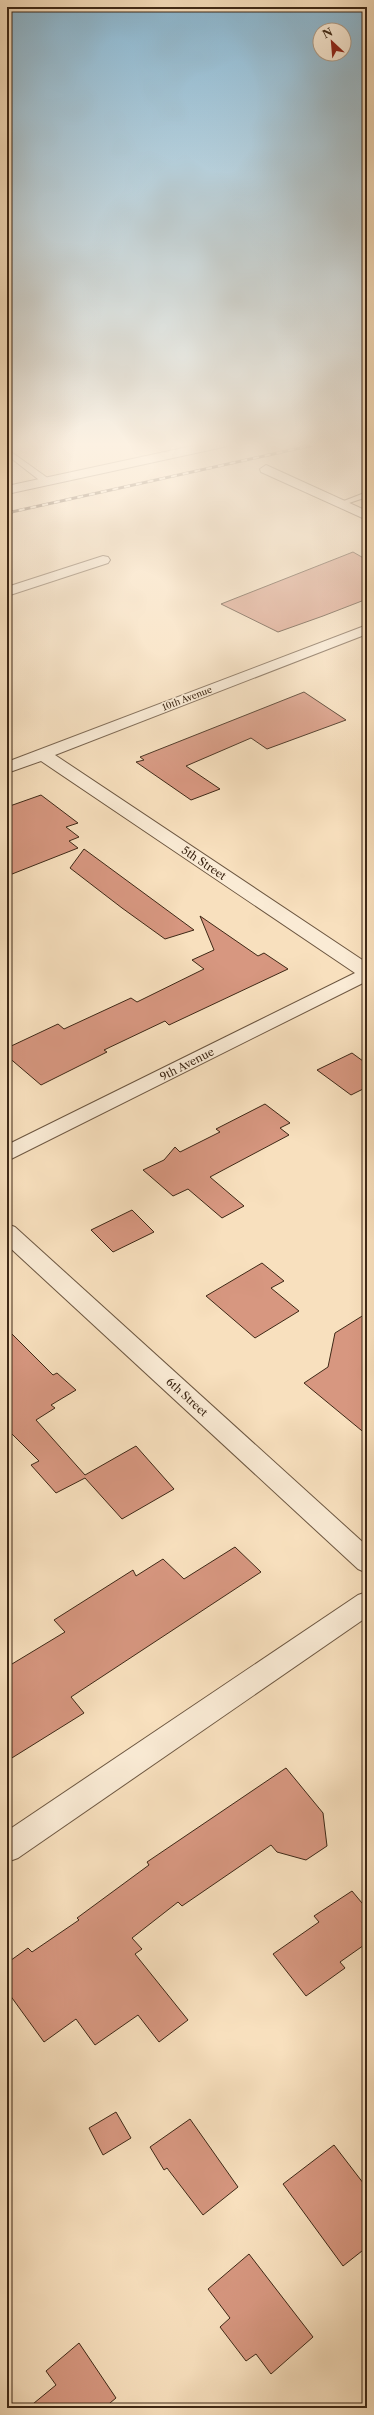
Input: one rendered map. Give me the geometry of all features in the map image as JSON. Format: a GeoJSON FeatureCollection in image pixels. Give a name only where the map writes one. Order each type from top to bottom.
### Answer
{"type":"FeatureCollection","features":[{"type":"Feature","properties":{"kind":"street"},"geometry":{"type":"LineString","coordinates":[[7,592],[103,560]]}},
{"type":"Feature","properties":{"kind":"street","name":"10th Avenue"},"geometry":{"type":"LineString","coordinates":[[7,768],[367,629]]}},
{"type":"Feature","properties":{"kind":"street","name":"5th Street"},"geometry":{"type":"LineString","coordinates":[[42,754],[367,973]]}},
{"type":"Feature","properties":{"kind":"street","name":"9th Avenue"},"geometry":{"type":"LineString","coordinates":[[7,1154],[367,973]]}},
{"type":"Feature","properties":{"kind":"street","name":"6th Street"},"geometry":{"type":"LineString","coordinates":[[7,1232],[367,1562]]}},
{"type":"Feature","properties":{"kind":"street"},"geometry":{"type":"LineString","coordinates":[[7,1848],[367,1603]]}},
{"type":"Feature","properties":{"kind":"building"},"geometry":{"type":"Polygon","coordinates":[[[346,555],[358,555],[367,560],[367,599],[278,632],[221,604],[346,555]]]}},
{"type":"Feature","properties":{"kind":"building"},"geometry":{"type":"Polygon","coordinates":[[[304,692],[346,720],[267,749],[251,738],[186,766],[220,789],[191,800],[136,762],[144,760],[140,757],[304,692]]]}},
{"type":"Feature","properties":{"kind":"building"},"geometry":{"type":"Polygon","coordinates":[[[41,795],[78,823],[66,827],[79,837],[69,841],[78,848],[7,876],[7,807],[41,795]]]}},
{"type":"Feature","properties":{"kind":"building"},"geometry":{"type":"Polygon","coordinates":[[[84,849],[194,930],[165,939],[122,908],[70,868],[84,849]]]}},
{"type":"Feature","properties":{"kind":"building"},"geometry":{"type":"Polygon","coordinates":[[[200,916],[258,956],[264,953],[288,969],[169,1025],[165,1021],[104,1050],[107,1052],[41,1085],[7,1056],[7,1048],[58,1024],[64,1029],[131,998],[137,1002],[204,969],[192,960],[214,950],[200,916]]]}},
{"type":"Feature","properties":{"kind":"building"},"geometry":{"type":"Polygon","coordinates":[[[352,1053],[367,1064],[367,1087],[351,1095],[317,1070],[352,1053]]]}},
{"type":"Feature","properties":{"kind":"building"},"geometry":{"type":"Polygon","coordinates":[[[265,1104],[290,1123],[280,1128],[289,1135],[210,1177],[244,1206],[222,1218],[188,1189],[173,1196],[143,1170],[164,1160],[175,1147],[180,1152],[220,1132],[216,1129],[265,1104]]]}},
{"type":"Feature","properties":{"kind":"building"},"geometry":{"type":"Polygon","coordinates":[[[132,1210],[154,1232],[113,1252],[91,1230],[132,1210]]]}},
{"type":"Feature","properties":{"kind":"building"},"geometry":{"type":"Polygon","coordinates":[[[262,1263],[284,1281],[271,1288],[299,1311],[255,1338],[206,1296],[262,1263]]]}},
{"type":"Feature","properties":{"kind":"building"},"geometry":{"type":"Polygon","coordinates":[[[367,1313],[367,1435],[304,1383],[328,1367],[335,1333],[367,1313]]]}},
{"type":"Feature","properties":{"kind":"building"},"geometry":{"type":"Polygon","coordinates":[[[7,1329],[53,1375],[57,1373],[76,1390],[51,1405],[55,1408],[36,1420],[85,1475],[136,1446],[174,1489],[122,1519],[85,1478],[56,1493],[31,1465],[39,1461],[12,1434],[7,1437],[7,1329]]]}},
{"type":"Feature","properties":{"kind":"building"},"geometry":{"type":"Polygon","coordinates":[[[235,1547],[261,1572],[71,1697],[84,1713],[7,1761],[7,1667],[65,1632],[54,1620],[133,1570],[136,1576],[163,1559],[184,1579],[235,1547]]]}},
{"type":"Feature","properties":{"kind":"building"},"geometry":{"type":"Polygon","coordinates":[[[286,1768],[323,1813],[327,1846],[306,1860],[277,1852],[271,1845],[182,1906],[178,1902],[132,1938],[142,1949],[135,1954],[188,2020],[159,2042],[138,2015],[95,2045],[76,2019],[44,2042],[7,1991],[7,1963],[28,1948],[32,1952],[79,1920],[77,1918],[149,1865],[147,1862],[286,1768]]]}},
{"type":"Feature","properties":{"kind":"building"},"geometry":{"type":"Polygon","coordinates":[[[352,1891],[367,1909],[367,1943],[340,1962],[345,1968],[306,1996],[273,1954],[319,1922],[314,1916],[352,1891]]]}},
{"type":"Feature","properties":{"kind":"building"},"geometry":{"type":"Polygon","coordinates":[[[116,2112],[131,2138],[103,2155],[89,2128],[116,2112]]]}},
{"type":"Feature","properties":{"kind":"building"},"geometry":{"type":"Polygon","coordinates":[[[190,2119],[238,2187],[203,2215],[167,2168],[164,2170],[150,2147],[190,2119]]]}},
{"type":"Feature","properties":{"kind":"building"},"geometry":{"type":"Polygon","coordinates":[[[334,2145],[367,2188],[367,2247],[343,2266],[283,2184],[334,2145]]]}},
{"type":"Feature","properties":{"kind":"building"},"geometry":{"type":"Polygon","coordinates":[[[249,2254],[313,2337],[271,2374],[256,2354],[246,2361],[220,2327],[230,2318],[208,2289],[249,2254]]]}},
{"type":"Feature","properties":{"kind":"building"},"geometry":{"type":"Polygon","coordinates":[[[79,2343],[116,2398],[104,2408],[28,2408],[56,2385],[46,2371],[79,2343]]]}}]}
